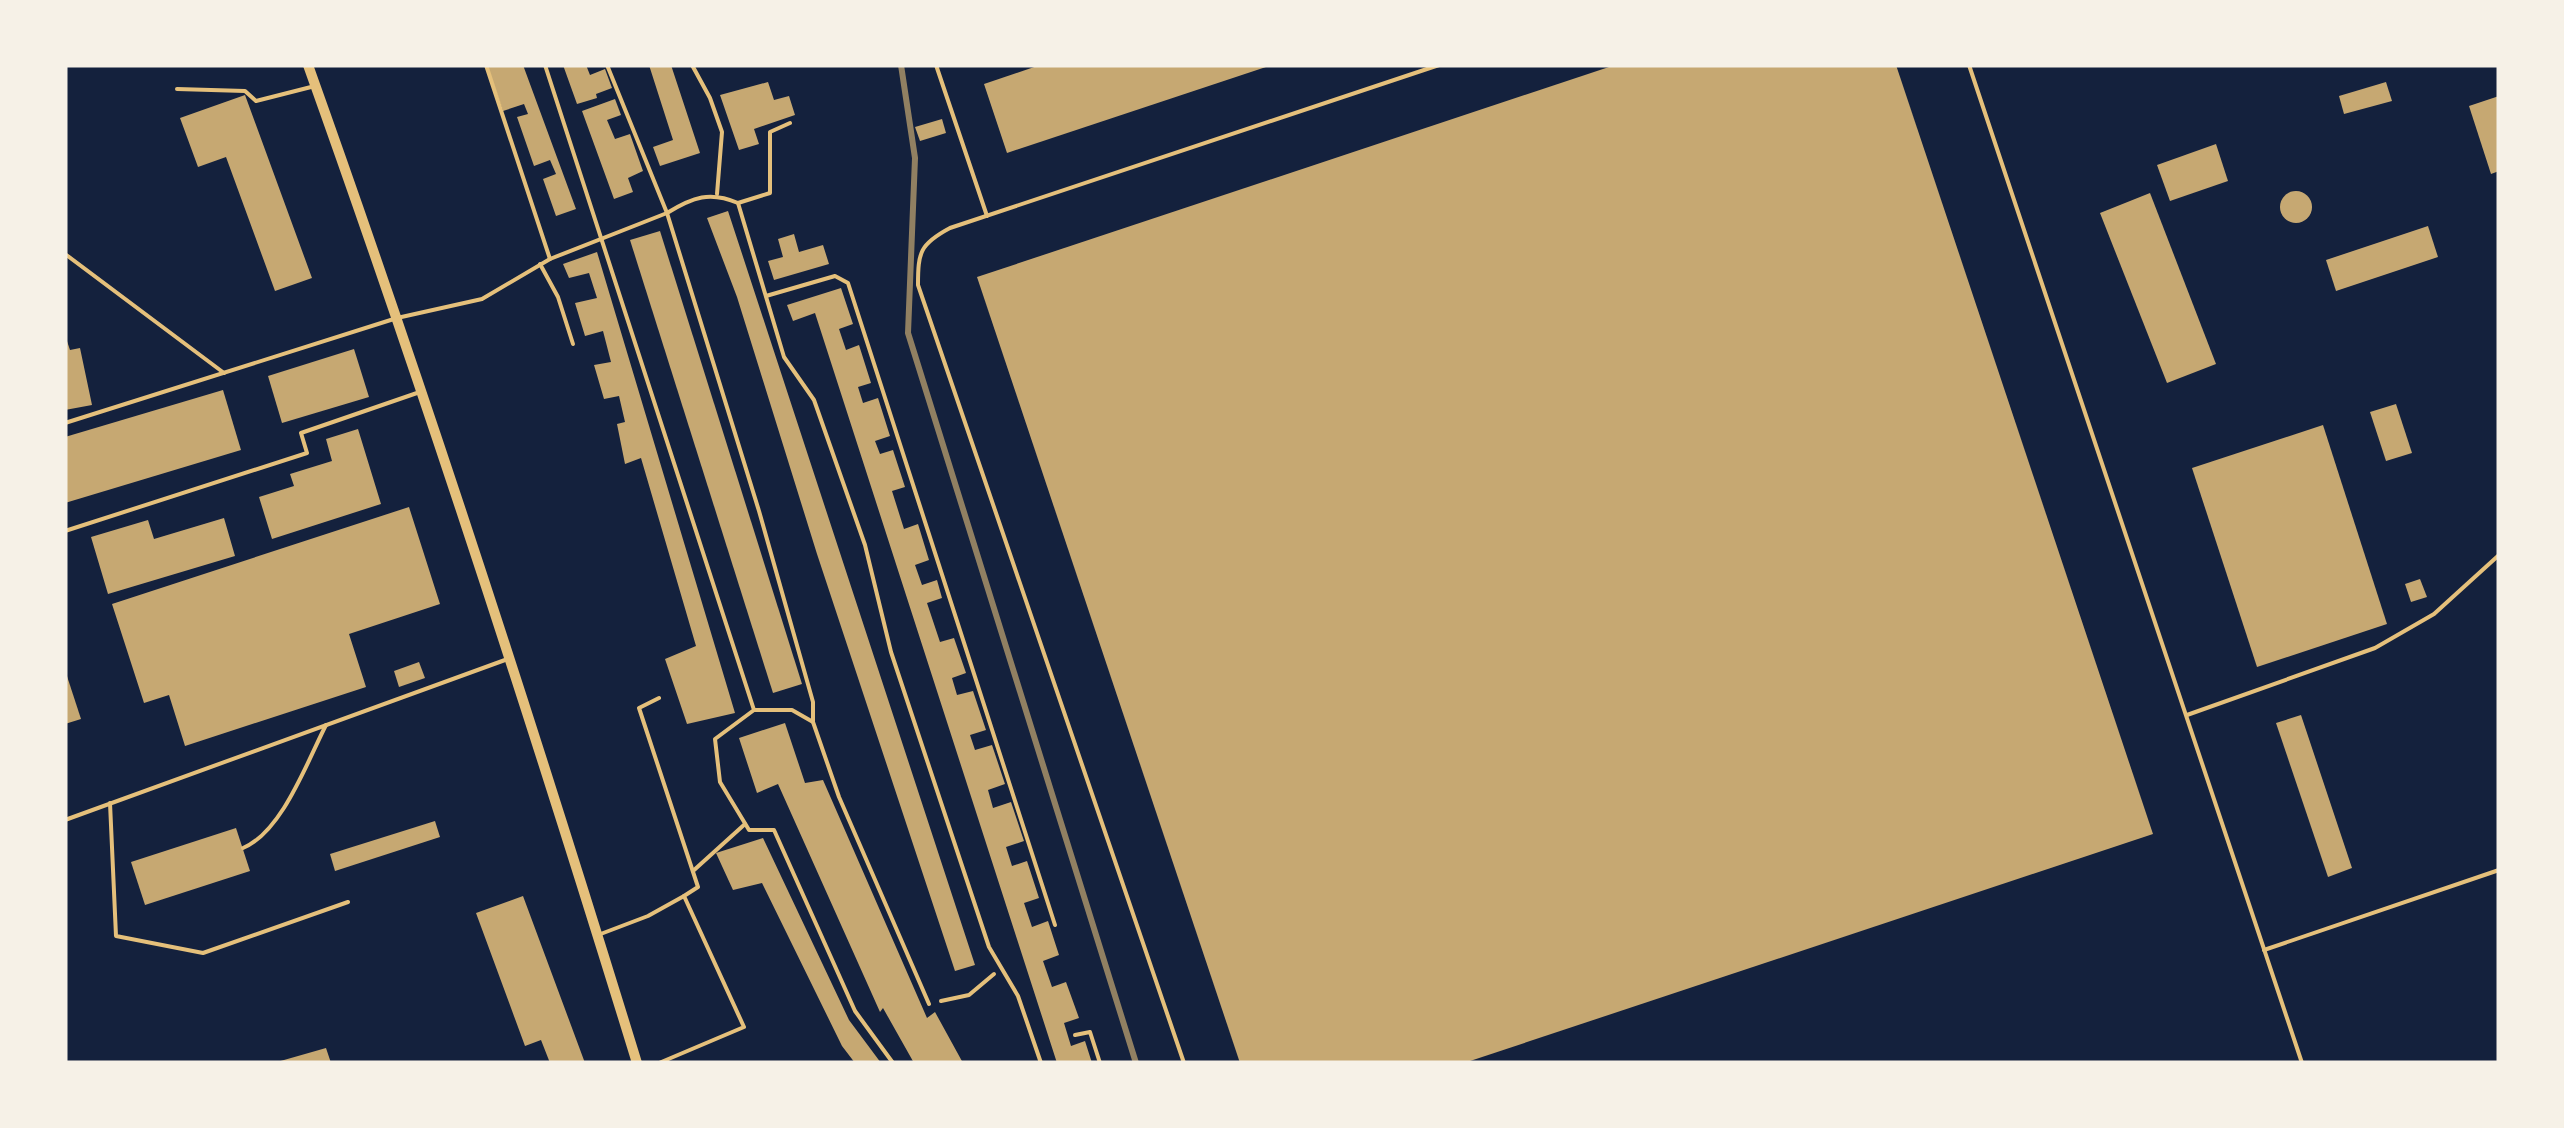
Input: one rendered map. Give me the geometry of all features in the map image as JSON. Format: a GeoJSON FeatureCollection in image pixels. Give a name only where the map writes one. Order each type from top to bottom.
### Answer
{"type":"FeatureCollection","features":[{"type":"Feature","properties":{"kind":"street"},"geometry":{"type":"LineString","coordinates":[[308,65],[422,392],[637,1063]]}},
{"type":"Feature","properties":{"kind":"lane"},"geometry":{"type":"LineString","coordinates":[[486,65],[550,259]]}},
{"type":"Feature","properties":{"kind":"lane"},"geometry":{"type":"LineString","coordinates":[[544,65],[754,710]]}},
{"type":"Feature","properties":{"kind":"lane"},"geometry":{"type":"LineString","coordinates":[[608,65],[668,213],[814,702],[813,722],[839,798],[929,1004]]}},
{"type":"Feature","properties":{"kind":"lane"},"geometry":{"type":"LineString","coordinates":[[692,65],[722,132],[718,194]]}},
{"type":"Feature","properties":{"kind":"lane"},"geometry":{"type":"LineString","coordinates":[[936,65],[987,216]]}},
{"type":"Feature","properties":{"kind":"lane"},"geometry":{"type":"LineString","coordinates":[[1184,1063],[918,285],[918,258],[929,240],[987,216],[1439,65]]}},
{"type":"Feature","properties":{"kind":"lane"},"geometry":{"type":"LineString","coordinates":[[1969,65],[2302,1063]]}},
{"type":"Feature","properties":{"kind":"lane"},"geometry":{"type":"LineString","coordinates":[[177,89],[245,91],[256,101],[315,86]]}},
{"type":"Feature","properties":{"kind":"lane"},"geometry":{"type":"LineString","coordinates":[[65,423],[397,318],[482,298],[550,259],[668,213],[684,202],[718,194],[738,203],[770,193],[770,132],[790,123]]}},
{"type":"Feature","properties":{"kind":"lane"},"geometry":{"type":"LineString","coordinates":[[738,203],[784,357],[814,400],[865,545],[897,670],[988,947],[1018,996],[1041,1063]]}},
{"type":"Feature","properties":{"kind":"lane"},"geometry":{"type":"LineString","coordinates":[[65,254],[224,373]]}},
{"type":"Feature","properties":{"kind":"lane"},"geometry":{"type":"LineString","coordinates":[[540,264],[558,297],[573,344]]}},
{"type":"Feature","properties":{"kind":"lane"},"geometry":{"type":"LineString","coordinates":[[766,296],[836,276],[848,284],[1056,925]]}},
{"type":"Feature","properties":{"kind":"lane"},"geometry":{"type":"LineString","coordinates":[[65,530],[307,453],[301,434],[422,392]]}},
{"type":"Feature","properties":{"kind":"lane"},"geometry":{"type":"LineString","coordinates":[[2186,716],[2375,648],[2434,614],[2499,555]]}},
{"type":"Feature","properties":{"kind":"lane"},"geometry":{"type":"LineString","coordinates":[[65,820],[510,659]]}},
{"type":"Feature","properties":{"kind":"lane"},"geometry":{"type":"LineString","coordinates":[[598,935],[648,916],[698,887],[639,708],[659,698]]}},
{"type":"Feature","properties":{"kind":"lane"},"geometry":{"type":"LineString","coordinates":[[813,722],[792,710],[754,710],[715,739],[720,782],[749,830],[774,830],[855,1011],[894,1063]]}},
{"type":"Feature","properties":{"kind":"lane"},"geometry":{"type":"LineString","coordinates":[[242,848],[257,842],[275,821],[326,725]]}},
{"type":"Feature","properties":{"kind":"lane"},"geometry":{"type":"LineString","coordinates":[[110,803],[116,936],[204,953],[348,902]]}},
{"type":"Feature","properties":{"kind":"lane"},"geometry":{"type":"LineString","coordinates":[[693,871],[745,824]]}},
{"type":"Feature","properties":{"kind":"lane"},"geometry":{"type":"LineString","coordinates":[[2264,950],[2499,870]]}},
{"type":"Feature","properties":{"kind":"lane"},"geometry":{"type":"LineString","coordinates":[[659,1063],[744,1028],[684,896]]}},
{"type":"Feature","properties":{"kind":"lane"},"geometry":{"type":"LineString","coordinates":[[1075,1035],[1090,1032],[1100,1063]]}},
{"type":"Feature","properties":{"kind":"path"},"geometry":{"type":"LineString","coordinates":[[929,1004],[969,995],[1001,968]]}},
{"type":"Feature","properties":{"kind":"building"},"geometry":{"type":"Polygon","coordinates":[[[487,65],[523,65],[576,209],[556,216],[543,179],[556,174],[550,160],[534,166],[517,117],[528,114],[524,104],[503,111],[487,65]]]}},
{"type":"Feature","properties":{"kind":"building"},"geometry":{"type":"Polygon","coordinates":[[[563,65],[586,65],[590,75],[605,69],[612,88],[577,104],[563,65]]]}},
{"type":"Feature","properties":{"kind":"building"},"geometry":{"type":"Polygon","coordinates":[[[649,65],[671,65],[700,153],[660,166],[653,147],[673,140],[649,65]]]}},
{"type":"Feature","properties":{"kind":"building"},"geometry":{"type":"Polygon","coordinates":[[[1040,65],[1269,66],[1007,153],[984,84],[1040,65]]]}},
{"type":"Feature","properties":{"kind":"building"},"geometry":{"type":"Polygon","coordinates":[[[1615,65],[1896,65],[2153,834],[1464,1063],[1240,1063],[977,277],[1615,65]]]}},
{"type":"Feature","properties":{"kind":"building"},"geometry":{"type":"Polygon","coordinates":[[[768,82],[774,100],[789,96],[795,115],[754,129],[759,144],[739,150],[720,95],[768,82]]]}},
{"type":"Feature","properties":{"kind":"building"},"geometry":{"type":"Polygon","coordinates":[[[2386,82],[2392,101],[2344,114],[2339,96],[2386,82]]]}},
{"type":"Feature","properties":{"kind":"building"},"geometry":{"type":"Polygon","coordinates":[[[245,95],[312,278],[275,291],[226,157],[198,167],[180,118],[245,95]]]}},
{"type":"Feature","properties":{"kind":"building"},"geometry":{"type":"Polygon","coordinates":[[[2499,96],[2499,171],[2491,174],[2469,106],[2499,96]]]}},
{"type":"Feature","properties":{"kind":"building"},"geometry":{"type":"Polygon","coordinates":[[[615,99],[621,115],[607,120],[615,139],[630,134],[643,171],[628,178],[633,192],[614,199],[582,111],[615,99]]]}},
{"type":"Feature","properties":{"kind":"building"},"geometry":{"type":"Polygon","coordinates":[[[942,119],[946,133],[920,141],[915,127],[942,119]]]}},
{"type":"Feature","properties":{"kind":"building"},"geometry":{"type":"Polygon","coordinates":[[[2216,144],[2228,181],[2170,201],[2157,165],[2216,144]]]}},
{"type":"Feature","properties":{"kind":"building"},"geometry":{"type":"Polygon","coordinates":[[[2296,191],[2308,195],[2312,207],[2308,219],[2296,223],[2284,219],[2280,207],[2284,195],[2296,191]]]}},
{"type":"Feature","properties":{"kind":"building"},"geometry":{"type":"Polygon","coordinates":[[[2150,193],[2216,364],[2167,383],[2100,213],[2150,193]]]}},
{"type":"Feature","properties":{"kind":"building"},"geometry":{"type":"Polygon","coordinates":[[[728,211],[975,965],[955,971],[817,554],[737,297],[707,218],[728,211]]]}},
{"type":"Feature","properties":{"kind":"building"},"geometry":{"type":"Polygon","coordinates":[[[2428,226],[2438,257],[2336,291],[2326,260],[2428,226]]]}},
{"type":"Feature","properties":{"kind":"building"},"geometry":{"type":"Polygon","coordinates":[[[660,231],[802,684],[773,693],[630,240],[660,231]]]}},
{"type":"Feature","properties":{"kind":"building"},"geometry":{"type":"Polygon","coordinates":[[[794,234],[799,252],[823,245],[829,264],[774,280],[768,261],[783,257],[778,239],[794,234]]]}},
{"type":"Feature","properties":{"kind":"building"},"geometry":{"type":"Polygon","coordinates":[[[597,252],[735,713],[687,724],[665,659],[696,646],[641,458],[625,464],[617,424],[625,422],[619,396],[604,399],[594,365],[611,362],[603,331],[585,336],[575,303],[597,298],[589,273],[569,278],[563,264],[597,252]]]}},
{"type":"Feature","properties":{"kind":"building"},"geometry":{"type":"Polygon","coordinates":[[[841,288],[853,324],[839,329],[846,350],[859,345],[871,383],[858,387],[863,403],[878,398],[890,436],[875,441],[880,454],[893,450],[905,487],[892,491],[904,529],[918,524],[929,560],[915,565],[922,585],[937,580],[942,598],[927,603],[940,642],[954,638],[966,673],[952,678],[957,695],[973,691],[986,730],[970,735],[975,750],[992,745],[1005,784],[988,790],[993,808],[1011,802],[1024,841],[1006,847],[1012,866],[1027,861],[1039,898],[1024,903],[1032,927],[1048,921],[1059,955],[1043,961],[1052,987],[1066,982],[1079,1018],[1064,1023],[1071,1046],[1085,1041],[1092,1063],[1057,1063],[815,313],[793,321],[787,305],[841,288]]]}},
{"type":"Feature","properties":{"kind":"building"},"geometry":{"type":"Polygon","coordinates":[[[65,335],[70,350],[80,348],[92,405],[65,410],[65,335]]]}},
{"type":"Feature","properties":{"kind":"building"},"geometry":{"type":"Polygon","coordinates":[[[354,349],[369,397],[282,423],[268,376],[354,349]]]}},
{"type":"Feature","properties":{"kind":"building"},"geometry":{"type":"Polygon","coordinates":[[[223,390],[241,450],[65,503],[65,437],[223,390]]]}},
{"type":"Feature","properties":{"kind":"building"},"geometry":{"type":"Polygon","coordinates":[[[2396,404],[2412,453],[2386,461],[2370,412],[2396,404]]]}},
{"type":"Feature","properties":{"kind":"building"},"geometry":{"type":"Polygon","coordinates":[[[2323,425],[2387,624],[2257,667],[2192,468],[2323,425]]]}},
{"type":"Feature","properties":{"kind":"building"},"geometry":{"type":"Polygon","coordinates":[[[358,429],[381,504],[272,539],[259,497],[294,486],[290,474],[332,461],[326,439],[358,429]]]}},
{"type":"Feature","properties":{"kind":"building"},"geometry":{"type":"Polygon","coordinates":[[[409,507],[440,604],[349,634],[366,687],[185,746],[169,695],[144,703],[112,604],[409,507]]]}},
{"type":"Feature","properties":{"kind":"building"},"geometry":{"type":"Polygon","coordinates":[[[224,518],[235,556],[108,594],[91,537],[148,520],[154,539],[224,518]]]}},
{"type":"Feature","properties":{"kind":"building"},"geometry":{"type":"Polygon","coordinates":[[[2420,579],[2427,597],[2411,602],[2405,584],[2420,579]]]}},
{"type":"Feature","properties":{"kind":"building"},"geometry":{"type":"Polygon","coordinates":[[[419,662],[425,678],[399,687],[394,671],[419,662]]]}},
{"type":"Feature","properties":{"kind":"building"},"geometry":{"type":"Polygon","coordinates":[[[65,670],[81,719],[65,724],[65,670]]]}},
{"type":"Feature","properties":{"kind":"building"},"geometry":{"type":"Polygon","coordinates":[[[2301,715],[2352,868],[2328,877],[2276,723],[2301,715]]]}},
{"type":"Feature","properties":{"kind":"building"},"geometry":{"type":"Polygon","coordinates":[[[785,723],[805,783],[823,780],[927,1018],[935,1012],[963,1063],[914,1063],[883,1008],[880,1012],[778,784],[757,793],[739,738],[785,723]]]}},
{"type":"Feature","properties":{"kind":"building"},"geometry":{"type":"Polygon","coordinates":[[[435,821],[440,837],[335,871],[330,854],[435,821]]]}},
{"type":"Feature","properties":{"kind":"building"},"geometry":{"type":"Polygon","coordinates":[[[236,828],[250,871],[145,905],[131,862],[236,828]]]}},
{"type":"Feature","properties":{"kind":"building"},"geometry":{"type":"Polygon","coordinates":[[[763,838],[849,1020],[881,1063],[855,1063],[842,1046],[762,883],[733,890],[716,853],[763,838]]]}},
{"type":"Feature","properties":{"kind":"building"},"geometry":{"type":"Polygon","coordinates":[[[523,896],[585,1063],[550,1063],[541,1040],[525,1046],[476,913],[523,896]]]}},
{"type":"Feature","properties":{"kind":"building"},"geometry":{"type":"Polygon","coordinates":[[[326,1048],[331,1063],[277,1062],[326,1048]]]}},
{"type":"Feature","properties":{"kind":"railway"},"geometry":{"type":"LineString","coordinates":[[901,65],[915,158],[908,333],[1136,1063]]}}]}
